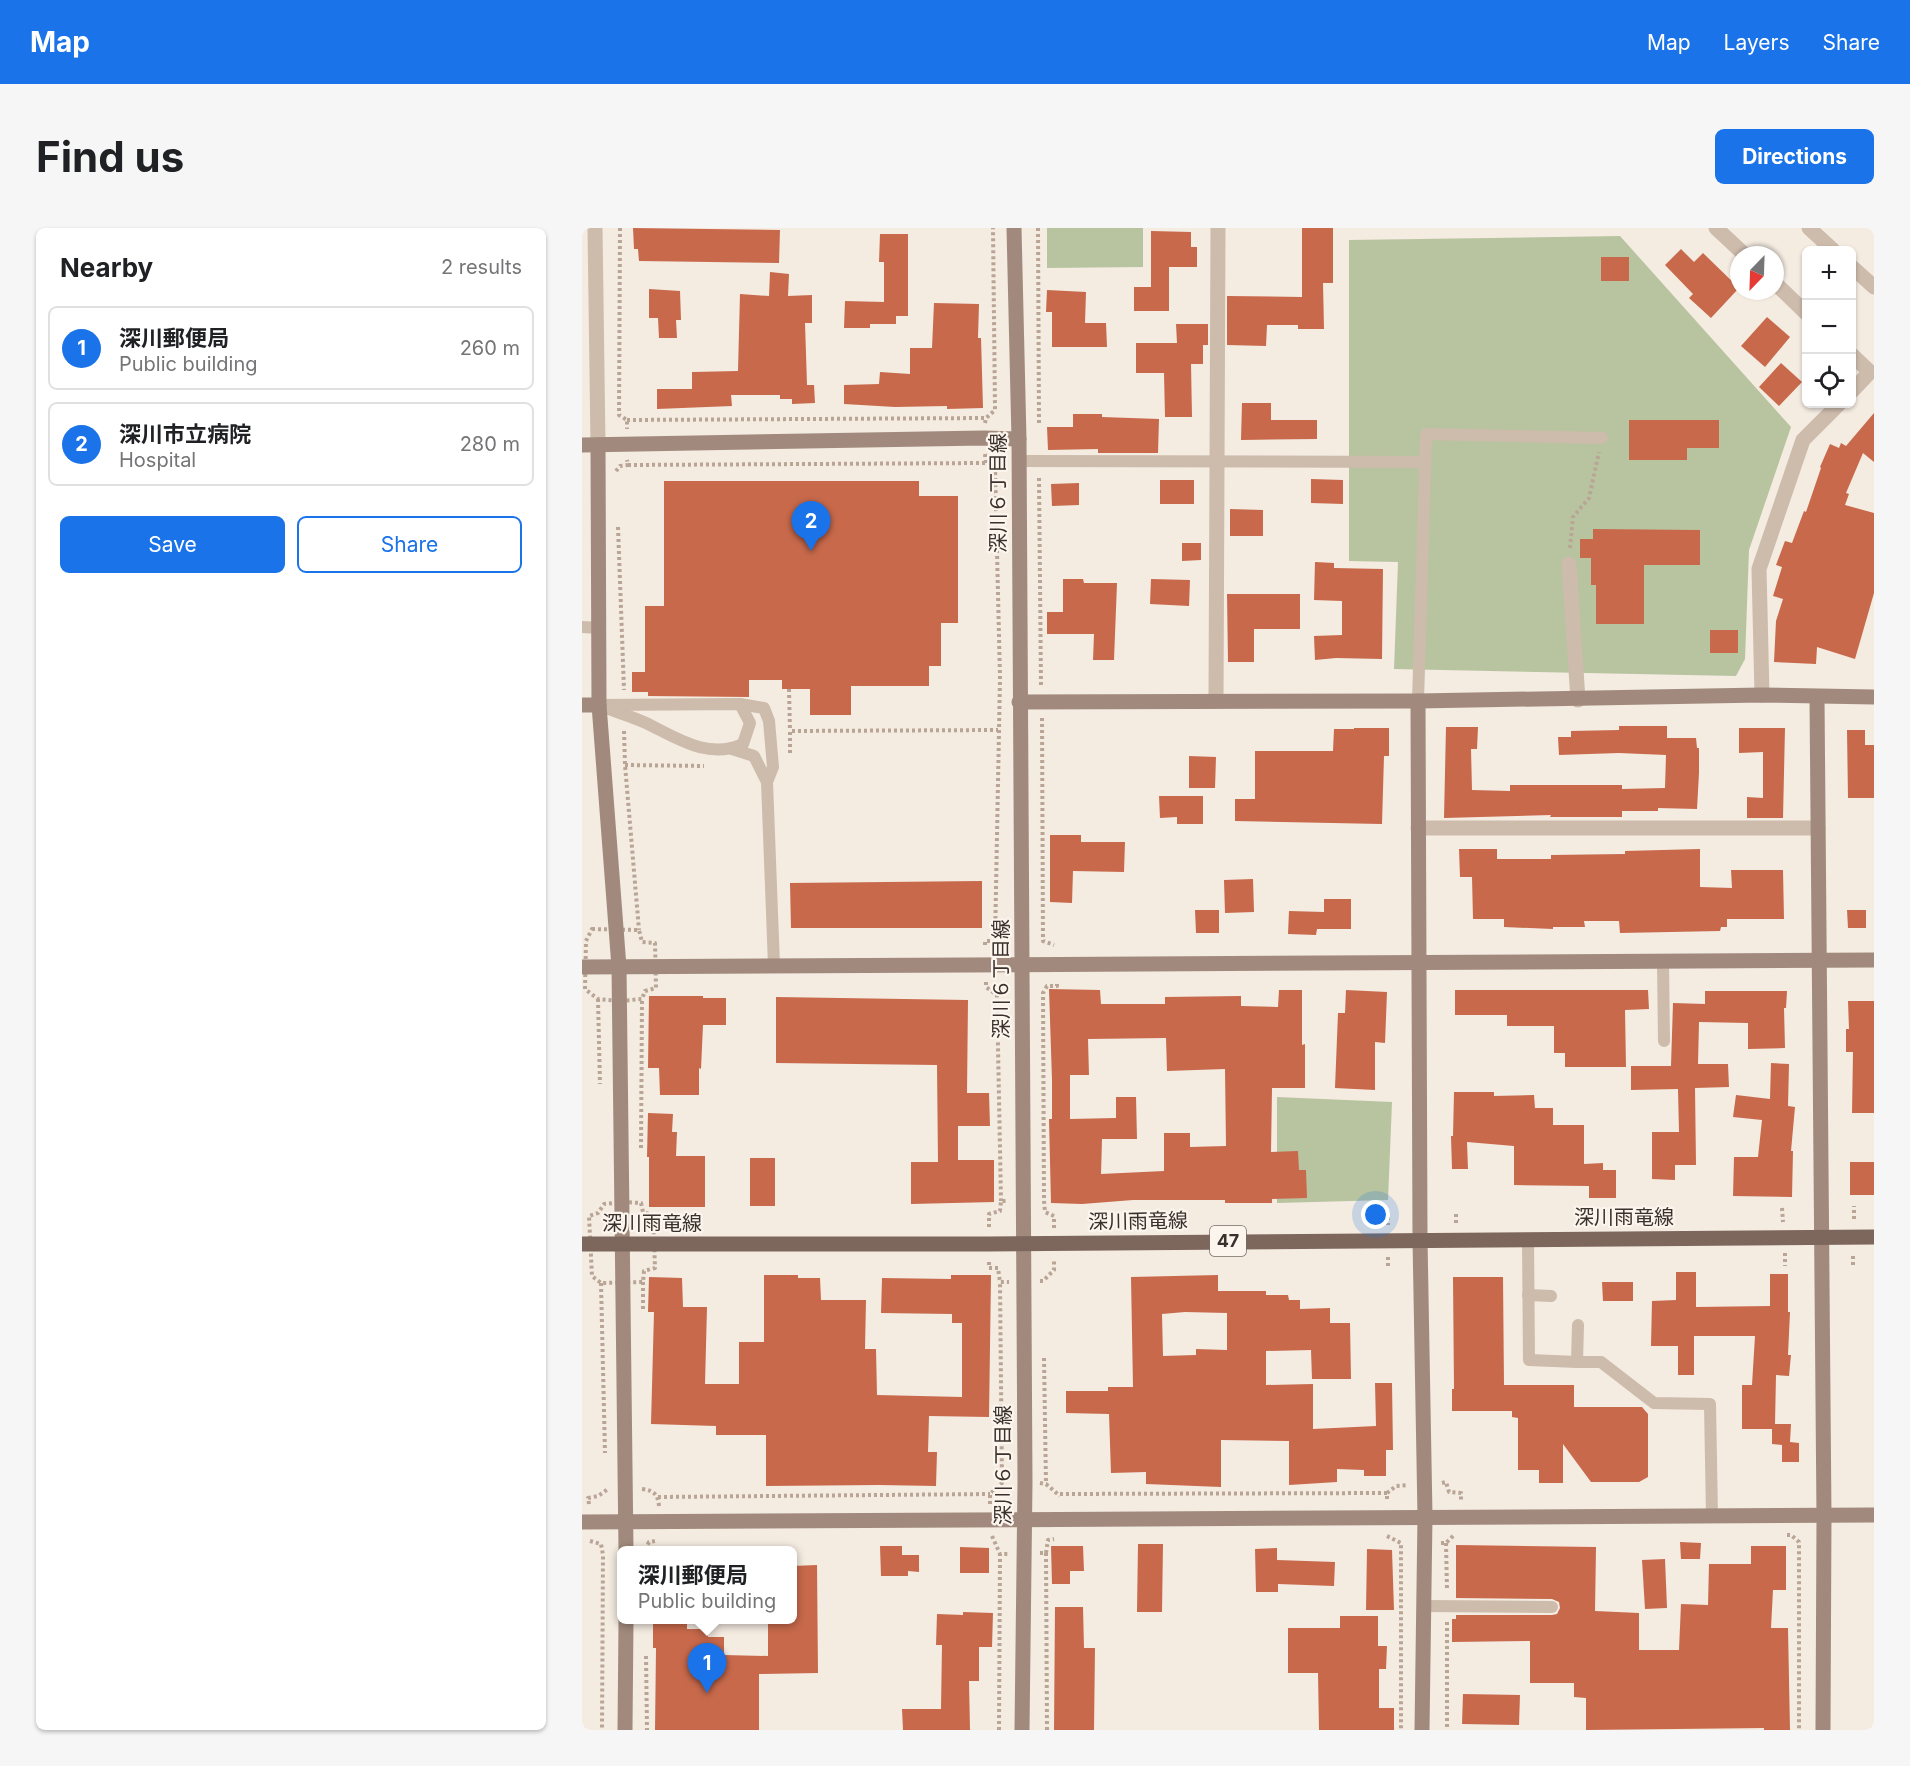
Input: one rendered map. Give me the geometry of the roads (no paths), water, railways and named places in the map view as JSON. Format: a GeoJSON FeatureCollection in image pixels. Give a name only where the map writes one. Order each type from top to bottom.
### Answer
{"type":"FeatureCollection","features":[{"type":"Feature","properties":{"kind":"main road","name":"深川雨竜線"},"geometry":{"type":"LineString","coordinates":[[582,1244],[1874,1237]]}},
{"type":"Feature","properties":{"kind":"street"},"geometry":{"type":"LineString","coordinates":[[595,228],[590,445],[599,628],[599,705],[619,967],[626,1546]]}},
{"type":"Feature","properties":{"kind":"street","name":"深川６丁目線"},"geometry":{"type":"LineString","coordinates":[[1014,228],[1019,439],[1024,1243],[1022,1730]]}},
{"type":"Feature","properties":{"kind":"street"},"geometry":{"type":"LineString","coordinates":[[1216,701],[1218,228]]}},
{"type":"Feature","properties":{"kind":"street"},"geometry":{"type":"LineString","coordinates":[[1716,228],[1735,246]]}},
{"type":"Feature","properties":{"kind":"street"},"geometry":{"type":"LineString","coordinates":[[1809,228],[1829,246]]}},
{"type":"Feature","properties":{"kind":"street"},"geometry":{"type":"LineString","coordinates":[[1856,271],[1874,287]]}},
{"type":"Feature","properties":{"kind":"street"},"geometry":{"type":"LineString","coordinates":[[1784,292],[1802,309]]}},
{"type":"Feature","properties":{"kind":"street"},"geometry":{"type":"LineString","coordinates":[[1856,359],[1870,372],[1856,386]]}},
{"type":"Feature","properties":{"kind":"street"},"geometry":{"type":"LineString","coordinates":[[1762,695],[1759,569],[1803,440],[1835,408]]}},
{"type":"Feature","properties":{"kind":"street"},"geometry":{"type":"LineString","coordinates":[[590,445],[1019,439]]}},
{"type":"Feature","properties":{"kind":"street"},"geometry":{"type":"LineString","coordinates":[[1569,564],[1578,700]]}},
{"type":"Feature","properties":{"kind":"street"},"geometry":{"type":"LineString","coordinates":[[1019,702],[1578,700],[1762,695],[1874,697]]}},
{"type":"Feature","properties":{"kind":"street"},"geometry":{"type":"LineString","coordinates":[[1817,697],[1824,1516],[1823,1730]]}},
{"type":"Feature","properties":{"kind":"street"},"geometry":{"type":"LineString","coordinates":[[1418,701],[1420,1239],[1425,1516],[1422,1730]]}},
{"type":"Feature","properties":{"kind":"street"},"geometry":{"type":"LineString","coordinates":[[582,705],[599,705]]}},
{"type":"Feature","properties":{"kind":"street"},"geometry":{"type":"LineString","coordinates":[[1419,828],[1818,828]]}},
{"type":"Feature","properties":{"kind":"street"},"geometry":{"type":"LineString","coordinates":[[582,967],[1874,960]]}},
{"type":"Feature","properties":{"kind":"street"},"geometry":{"type":"LineString","coordinates":[[582,1522],[1874,1515]]}},
{"type":"Feature","properties":{"kind":"street"},"geometry":{"type":"LineString","coordinates":[[625,1730],[626,1624]]}},
{"type":"Feature","properties":{"kind":"lane"},"geometry":{"type":"LineString","coordinates":[[1418,701],[1426,434],[1602,438]]}},
{"type":"Feature","properties":{"kind":"lane"},"geometry":{"type":"LineString","coordinates":[[1019,461],[1425,462]]}},
{"type":"Feature","properties":{"kind":"lane"},"geometry":{"type":"LineString","coordinates":[[582,627],[599,628]]}},
{"type":"Feature","properties":{"kind":"lane"},"geometry":{"type":"LineString","coordinates":[[599,705],[625,710],[740,704],[764,708],[769,721],[773,767],[767,782],[774,965]]}},
{"type":"Feature","properties":{"kind":"lane"},"geometry":{"type":"LineString","coordinates":[[732,749],[743,744],[750,723],[740,704]]}},
{"type":"Feature","properties":{"kind":"lane"},"geometry":{"type":"LineString","coordinates":[[625,710],[679,741],[707,749],[732,749],[754,756],[767,782]]}},
{"type":"Feature","properties":{"kind":"lane"},"geometry":{"type":"LineString","coordinates":[[1663,961],[1664,1041]]}},
{"type":"Feature","properties":{"kind":"lane"},"geometry":{"type":"LineString","coordinates":[[1528,1239],[1529,1360],[1601,1362],[1654,1403],[1710,1404],[1712,1516]]}},
{"type":"Feature","properties":{"kind":"lane"},"geometry":{"type":"LineString","coordinates":[[1528,1296],[1551,1296]]}},
{"type":"Feature","properties":{"kind":"lane"},"geometry":{"type":"LineString","coordinates":[[1578,1325],[1578,1362]]}},
{"type":"Feature","properties":{"kind":"lane"},"geometry":{"type":"LineString","coordinates":[[1423,1606],[1552,1607]]}},
{"type":"Feature","properties":{"kind":"place","name":"深川市立病院"},"geometry":{"type":"Point","coordinates":[811,551]}},
{"type":"Feature","properties":{"kind":"place","name":"深川郵便局"},"geometry":{"type":"Point","coordinates":[707,1693]}}]}
